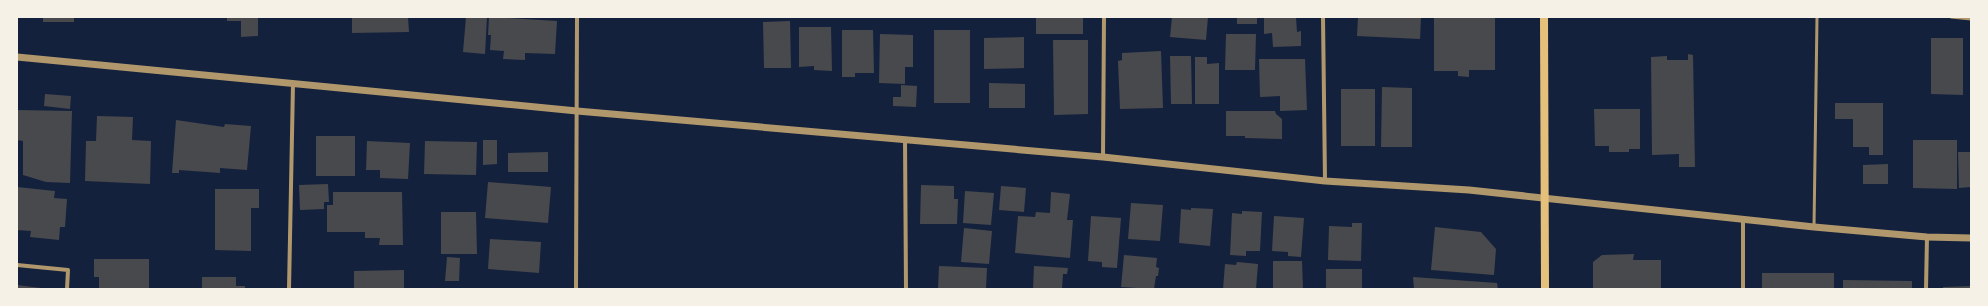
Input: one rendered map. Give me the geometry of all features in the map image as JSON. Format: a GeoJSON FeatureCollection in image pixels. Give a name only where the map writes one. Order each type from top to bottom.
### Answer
{"type":"FeatureCollection","features":[{"type":"Feature","properties":{"kind":"main road"},"geometry":{"type":"LineString","coordinates":[[1544,17],[1545,289]]}},
{"type":"Feature","properties":{"kind":"street"},"geometry":{"type":"LineString","coordinates":[[576,289],[577,17]]}},
{"type":"Feature","properties":{"kind":"street"},"geometry":{"type":"LineString","coordinates":[[1103,157],[1104,17]]}},
{"type":"Feature","properties":{"kind":"street"},"geometry":{"type":"LineString","coordinates":[[1323,17],[1325,181]]}},
{"type":"Feature","properties":{"kind":"street"},"geometry":{"type":"LineString","coordinates":[[17,57],[577,111],[1103,157],[1325,181],[1469,190],[1545,197],[1814,227],[1927,237],[1971,238]]}},
{"type":"Feature","properties":{"kind":"street"},"geometry":{"type":"LineString","coordinates":[[289,289],[293,84]]}},
{"type":"Feature","properties":{"kind":"street"},"geometry":{"type":"LineString","coordinates":[[906,139],[906,289]]}},
{"type":"Feature","properties":{"kind":"street"},"geometry":{"type":"LineString","coordinates":[[1743,220],[1743,289]]}},
{"type":"Feature","properties":{"kind":"street"},"geometry":{"type":"LineString","coordinates":[[1926,289],[1927,237]]}},
{"type":"Feature","properties":{"kind":"street"},"geometry":{"type":"LineString","coordinates":[[17,265],[68,270],[67,289]]}},
{"type":"Feature","properties":{"kind":"lane"},"geometry":{"type":"LineString","coordinates":[[1814,227],[1817,17]]}},
{"type":"Feature","properties":{"kind":"lane"},"geometry":{"type":"LineString","coordinates":[[1951,17],[1971,19]]}},
{"type":"Feature","properties":{"kind":"building"},"geometry":{"type":"Polygon","coordinates":[[[43,17],[74,17],[74,22],[43,22],[43,17]]]}},
{"type":"Feature","properties":{"kind":"building"},"geometry":{"type":"Polygon","coordinates":[[[227,17],[258,17],[258,36],[241,37],[241,21],[227,21],[227,17]]]}},
{"type":"Feature","properties":{"kind":"building"},"geometry":{"type":"Polygon","coordinates":[[[352,17],[408,17],[409,32],[352,33],[352,17]]]}},
{"type":"Feature","properties":{"kind":"building"},"geometry":{"type":"Polygon","coordinates":[[[466,17],[487,17],[485,54],[463,52],[466,17]]]}},
{"type":"Feature","properties":{"kind":"building"},"geometry":{"type":"Polygon","coordinates":[[[489,17],[557,21],[555,54],[525,53],[525,60],[503,59],[504,51],[490,50],[491,35],[488,35],[489,17]]]}},
{"type":"Feature","properties":{"kind":"building"},"geometry":{"type":"Polygon","coordinates":[[[1036,17],[1083,17],[1083,34],[1036,34],[1036,17]]]}},
{"type":"Feature","properties":{"kind":"building"},"geometry":{"type":"Polygon","coordinates":[[[1172,17],[1208,17],[1206,40],[1170,37],[1172,17]]]}},
{"type":"Feature","properties":{"kind":"building"},"geometry":{"type":"Polygon","coordinates":[[[1237,17],[1257,17],[1257,24],[1237,24],[1237,17]]]}},
{"type":"Feature","properties":{"kind":"building"},"geometry":{"type":"Polygon","coordinates":[[[1264,17],[1296,17],[1297,32],[1301,31],[1301,46],[1273,47],[1272,33],[1264,34],[1264,17]]]}},
{"type":"Feature","properties":{"kind":"building"},"geometry":{"type":"Polygon","coordinates":[[[1358,17],[1421,17],[1420,39],[1357,36],[1358,17]]]}},
{"type":"Feature","properties":{"kind":"building"},"geometry":{"type":"Polygon","coordinates":[[[1434,17],[1495,17],[1495,70],[1469,70],[1469,77],[1458,76],[1458,71],[1434,71],[1434,17]]]}},
{"type":"Feature","properties":{"kind":"building"},"geometry":{"type":"Polygon","coordinates":[[[790,21],[791,68],[764,68],[763,22],[790,21]]]}},
{"type":"Feature","properties":{"kind":"building"},"geometry":{"type":"Polygon","coordinates":[[[799,27],[831,27],[832,71],[814,70],[814,66],[799,67],[799,27]]]}},
{"type":"Feature","properties":{"kind":"building"},"geometry":{"type":"Polygon","coordinates":[[[842,30],[873,30],[874,73],[855,73],[855,77],[842,77],[842,30]]]}},
{"type":"Feature","properties":{"kind":"building"},"geometry":{"type":"Polygon","coordinates":[[[934,30],[970,30],[970,103],[934,103],[934,30]]]}},
{"type":"Feature","properties":{"kind":"building"},"geometry":{"type":"Polygon","coordinates":[[[880,34],[913,35],[913,67],[905,67],[905,84],[879,83],[880,34]]]}},
{"type":"Feature","properties":{"kind":"building"},"geometry":{"type":"Polygon","coordinates":[[[1226,34],[1256,34],[1255,70],[1225,70],[1226,34]]]}},
{"type":"Feature","properties":{"kind":"building"},"geometry":{"type":"Polygon","coordinates":[[[1024,37],[1024,68],[984,69],[984,38],[1024,37]]]}},
{"type":"Feature","properties":{"kind":"building"},"geometry":{"type":"Polygon","coordinates":[[[1931,38],[1963,38],[1963,95],[1931,94],[1931,38]]]}},
{"type":"Feature","properties":{"kind":"building"},"geometry":{"type":"Polygon","coordinates":[[[1053,40],[1088,40],[1088,114],[1054,115],[1053,40]]]}},
{"type":"Feature","properties":{"kind":"building"},"geometry":{"type":"Polygon","coordinates":[[[1161,51],[1163,108],[1120,109],[1118,61],[1122,60],[1122,53],[1161,51]]]}},
{"type":"Feature","properties":{"kind":"building"},"geometry":{"type":"Polygon","coordinates":[[[1688,54],[1693,55],[1695,167],[1679,167],[1679,154],[1652,155],[1651,57],[1667,56],[1667,60],[1688,60],[1688,54]]]}},
{"type":"Feature","properties":{"kind":"building"},"geometry":{"type":"Polygon","coordinates":[[[1170,56],[1191,56],[1192,104],[1171,104],[1170,56]]]}},
{"type":"Feature","properties":{"kind":"building"},"geometry":{"type":"Polygon","coordinates":[[[1195,57],[1207,57],[1207,64],[1219,63],[1219,104],[1195,104],[1195,57]]]}},
{"type":"Feature","properties":{"kind":"building"},"geometry":{"type":"Polygon","coordinates":[[[1259,59],[1305,59],[1307,110],[1280,111],[1280,96],[1260,97],[1259,59]]]}},
{"type":"Feature","properties":{"kind":"building"},"geometry":{"type":"Polygon","coordinates":[[[989,83],[1025,84],[1025,108],[989,108],[989,83]]]}},
{"type":"Feature","properties":{"kind":"building"},"geometry":{"type":"Polygon","coordinates":[[[901,85],[917,86],[916,107],[893,106],[893,97],[901,97],[901,85]]]}},
{"type":"Feature","properties":{"kind":"building"},"geometry":{"type":"Polygon","coordinates":[[[1382,87],[1412,88],[1412,147],[1381,147],[1382,87]]]}},
{"type":"Feature","properties":{"kind":"building"},"geometry":{"type":"Polygon","coordinates":[[[1341,89],[1375,89],[1375,146],[1341,146],[1341,89]]]}},
{"type":"Feature","properties":{"kind":"building"},"geometry":{"type":"Polygon","coordinates":[[[45,94],[71,96],[70,109],[44,106],[45,94]]]}},
{"type":"Feature","properties":{"kind":"building"},"geometry":{"type":"Polygon","coordinates":[[[1835,103],[1883,103],[1883,155],[1869,155],[1869,147],[1853,147],[1853,119],[1835,119],[1835,103]]]}},
{"type":"Feature","properties":{"kind":"building"},"geometry":{"type":"Polygon","coordinates":[[[1594,109],[1640,109],[1640,149],[1629,149],[1629,152],[1609,152],[1609,146],[1595,146],[1594,109]]]}},
{"type":"Feature","properties":{"kind":"building"},"geometry":{"type":"Polygon","coordinates":[[[17,110],[72,111],[70,183],[46,182],[23,175],[23,141],[17,140],[17,110]]]}},
{"type":"Feature","properties":{"kind":"building"},"geometry":{"type":"Polygon","coordinates":[[[1226,111],[1275,111],[1276,114],[1282,119],[1282,139],[1226,136],[1226,111]]]}},
{"type":"Feature","properties":{"kind":"building"},"geometry":{"type":"Polygon","coordinates":[[[97,116],[133,117],[132,140],[151,141],[150,184],[85,181],[86,141],[96,141],[97,116]]]}},
{"type":"Feature","properties":{"kind":"building"},"geometry":{"type":"Polygon","coordinates":[[[176,120],[224,127],[225,124],[251,126],[247,170],[220,168],[220,173],[179,170],[179,173],[172,173],[176,120]]]}},
{"type":"Feature","properties":{"kind":"building"},"geometry":{"type":"Polygon","coordinates":[[[316,136],[355,136],[355,176],[316,176],[316,136]]]}},
{"type":"Feature","properties":{"kind":"building"},"geometry":{"type":"Polygon","coordinates":[[[483,140],[497,140],[497,164],[483,165],[483,140]]]}},
{"type":"Feature","properties":{"kind":"building"},"geometry":{"type":"Polygon","coordinates":[[[1913,140],[1957,140],[1957,189],[1913,188],[1913,140]]]}},
{"type":"Feature","properties":{"kind":"building"},"geometry":{"type":"Polygon","coordinates":[[[367,141],[410,143],[408,179],[380,178],[380,170],[366,170],[367,141]]]}},
{"type":"Feature","properties":{"kind":"building"},"geometry":{"type":"Polygon","coordinates":[[[425,141],[477,142],[476,175],[424,174],[425,141]]]}},
{"type":"Feature","properties":{"kind":"building"},"geometry":{"type":"Polygon","coordinates":[[[548,152],[548,172],[508,172],[508,153],[548,152]]]}},
{"type":"Feature","properties":{"kind":"building"},"geometry":{"type":"Polygon","coordinates":[[[1958,152],[1971,152],[1971,187],[1959,188],[1958,152]]]}},
{"type":"Feature","properties":{"kind":"building"},"geometry":{"type":"Polygon","coordinates":[[[1888,164],[1888,184],[1863,184],[1863,165],[1888,164]]]}},
{"type":"Feature","properties":{"kind":"building"},"geometry":{"type":"Polygon","coordinates":[[[488,182],[551,187],[548,223],[485,218],[488,182]]]}},
{"type":"Feature","properties":{"kind":"building"},"geometry":{"type":"Polygon","coordinates":[[[328,184],[329,202],[324,202],[324,209],[300,210],[299,185],[328,184]]]}},
{"type":"Feature","properties":{"kind":"building"},"geometry":{"type":"Polygon","coordinates":[[[921,185],[954,186],[954,199],[958,199],[957,224],[920,224],[921,185]]]}},
{"type":"Feature","properties":{"kind":"building"},"geometry":{"type":"Polygon","coordinates":[[[1001,186],[1026,188],[1024,212],[999,210],[1001,186]]]}},
{"type":"Feature","properties":{"kind":"building"},"geometry":{"type":"Polygon","coordinates":[[[17,187],[55,191],[54,198],[67,199],[65,227],[60,227],[59,240],[30,237],[31,231],[17,230],[17,187]]]}},
{"type":"Feature","properties":{"kind":"building"},"geometry":{"type":"Polygon","coordinates":[[[215,189],[259,189],[259,208],[251,208],[251,251],[215,250],[215,189]]]}},
{"type":"Feature","properties":{"kind":"building"},"geometry":{"type":"Polygon","coordinates":[[[965,191],[994,193],[991,225],[963,223],[965,191]]]}},
{"type":"Feature","properties":{"kind":"building"},"geometry":{"type":"Polygon","coordinates":[[[333,192],[402,192],[403,245],[379,245],[380,238],[365,238],[365,232],[327,232],[327,205],[333,205],[333,192]]]}},
{"type":"Feature","properties":{"kind":"building"},"geometry":{"type":"Polygon","coordinates":[[[1051,192],[1070,194],[1067,220],[1073,220],[1070,258],[1015,253],[1018,216],[1035,217],[1036,212],[1050,213],[1051,192]]]}},
{"type":"Feature","properties":{"kind":"building"},"geometry":{"type":"Polygon","coordinates":[[[1131,203],[1163,205],[1160,241],[1128,239],[1131,203]]]}},
{"type":"Feature","properties":{"kind":"building"},"geometry":{"type":"Polygon","coordinates":[[[1191,208],[1213,209],[1210,246],[1179,243],[1181,209],[1191,210],[1191,208]]]}},
{"type":"Feature","properties":{"kind":"building"},"geometry":{"type":"Polygon","coordinates":[[[1242,211],[1262,212],[1260,251],[1246,251],[1246,256],[1230,255],[1232,213],[1242,214],[1242,211]]]}},
{"type":"Feature","properties":{"kind":"building"},"geometry":{"type":"Polygon","coordinates":[[[441,212],[476,212],[477,254],[441,254],[441,212]]]}},
{"type":"Feature","properties":{"kind":"building"},"geometry":{"type":"Polygon","coordinates":[[[1091,216],[1121,218],[1117,268],[1102,267],[1102,262],[1088,261],[1091,216]]]}},
{"type":"Feature","properties":{"kind":"building"},"geometry":{"type":"Polygon","coordinates":[[[1274,216],[1304,218],[1301,257],[1288,256],[1288,252],[1272,251],[1274,216]]]}},
{"type":"Feature","properties":{"kind":"building"},"geometry":{"type":"Polygon","coordinates":[[[1352,223],[1362,223],[1361,261],[1328,260],[1329,226],[1352,227],[1352,223]]]}},
{"type":"Feature","properties":{"kind":"building"},"geometry":{"type":"Polygon","coordinates":[[[1435,227],[1481,232],[1496,249],[1494,275],[1431,270],[1435,227]]]}},
{"type":"Feature","properties":{"kind":"building"},"geometry":{"type":"Polygon","coordinates":[[[964,228],[992,231],[989,264],[961,262],[964,228]]]}},
{"type":"Feature","properties":{"kind":"building"},"geometry":{"type":"Polygon","coordinates":[[[490,239],[541,242],[539,273],[488,269],[490,239]]]}},
{"type":"Feature","properties":{"kind":"building"},"geometry":{"type":"Polygon","coordinates":[[[1634,254],[1633,260],[1661,260],[1661,289],[1593,289],[1593,262],[1602,255],[1634,254]]]}},
{"type":"Feature","properties":{"kind":"building"},"geometry":{"type":"Polygon","coordinates":[[[1124,255],[1157,258],[1156,267],[1159,268],[1154,289],[1121,287],[1124,255]]]}},
{"type":"Feature","properties":{"kind":"building"},"geometry":{"type":"Polygon","coordinates":[[[447,257],[460,258],[459,281],[445,281],[447,257]]]}},
{"type":"Feature","properties":{"kind":"building"},"geometry":{"type":"Polygon","coordinates":[[[94,259],[149,259],[149,289],[99,289],[99,277],[94,277],[94,259]]]}},
{"type":"Feature","properties":{"kind":"building"},"geometry":{"type":"Polygon","coordinates":[[[1273,261],[1302,261],[1303,289],[1273,289],[1273,261]]]}},
{"type":"Feature","properties":{"kind":"building"},"geometry":{"type":"Polygon","coordinates":[[[1237,262],[1258,264],[1256,289],[1223,289],[1225,264],[1236,265],[1237,262]]]}},
{"type":"Feature","properties":{"kind":"building"},"geometry":{"type":"Polygon","coordinates":[[[939,266],[987,268],[986,289],[938,289],[939,266]]]}},
{"type":"Feature","properties":{"kind":"building"},"geometry":{"type":"Polygon","coordinates":[[[1034,266],[1068,268],[1067,274],[1063,274],[1062,289],[1033,289],[1034,266]]]}},
{"type":"Feature","properties":{"kind":"building"},"geometry":{"type":"Polygon","coordinates":[[[1326,269],[1362,269],[1362,289],[1326,289],[1326,269]]]}},
{"type":"Feature","properties":{"kind":"building"},"geometry":{"type":"Polygon","coordinates":[[[404,270],[404,289],[354,289],[354,271],[404,270]]]}},
{"type":"Feature","properties":{"kind":"building"},"geometry":{"type":"Polygon","coordinates":[[[1762,273],[1834,273],[1834,289],[1762,289],[1762,273]]]}},
{"type":"Feature","properties":{"kind":"building"},"geometry":{"type":"Polygon","coordinates":[[[202,277],[236,277],[236,286],[245,286],[245,289],[202,289],[202,277]]]}},
{"type":"Feature","properties":{"kind":"building"},"geometry":{"type":"Polygon","coordinates":[[[1413,277],[1497,283],[1498,289],[1414,289],[1413,277]]]}},
{"type":"Feature","properties":{"kind":"building"},"geometry":{"type":"Polygon","coordinates":[[[1843,280],[1912,281],[1912,289],[1843,289],[1843,280]]]}},
{"type":"Feature","properties":{"kind":"building"},"geometry":{"type":"Polygon","coordinates":[[[17,285],[41,288],[41,289],[17,289],[17,285]]]}},
{"type":"Feature","properties":{"kind":"building"},"geometry":{"type":"Polygon","coordinates":[[[1971,286],[1971,289],[1943,289],[1943,287],[1971,286]]]}}]}
